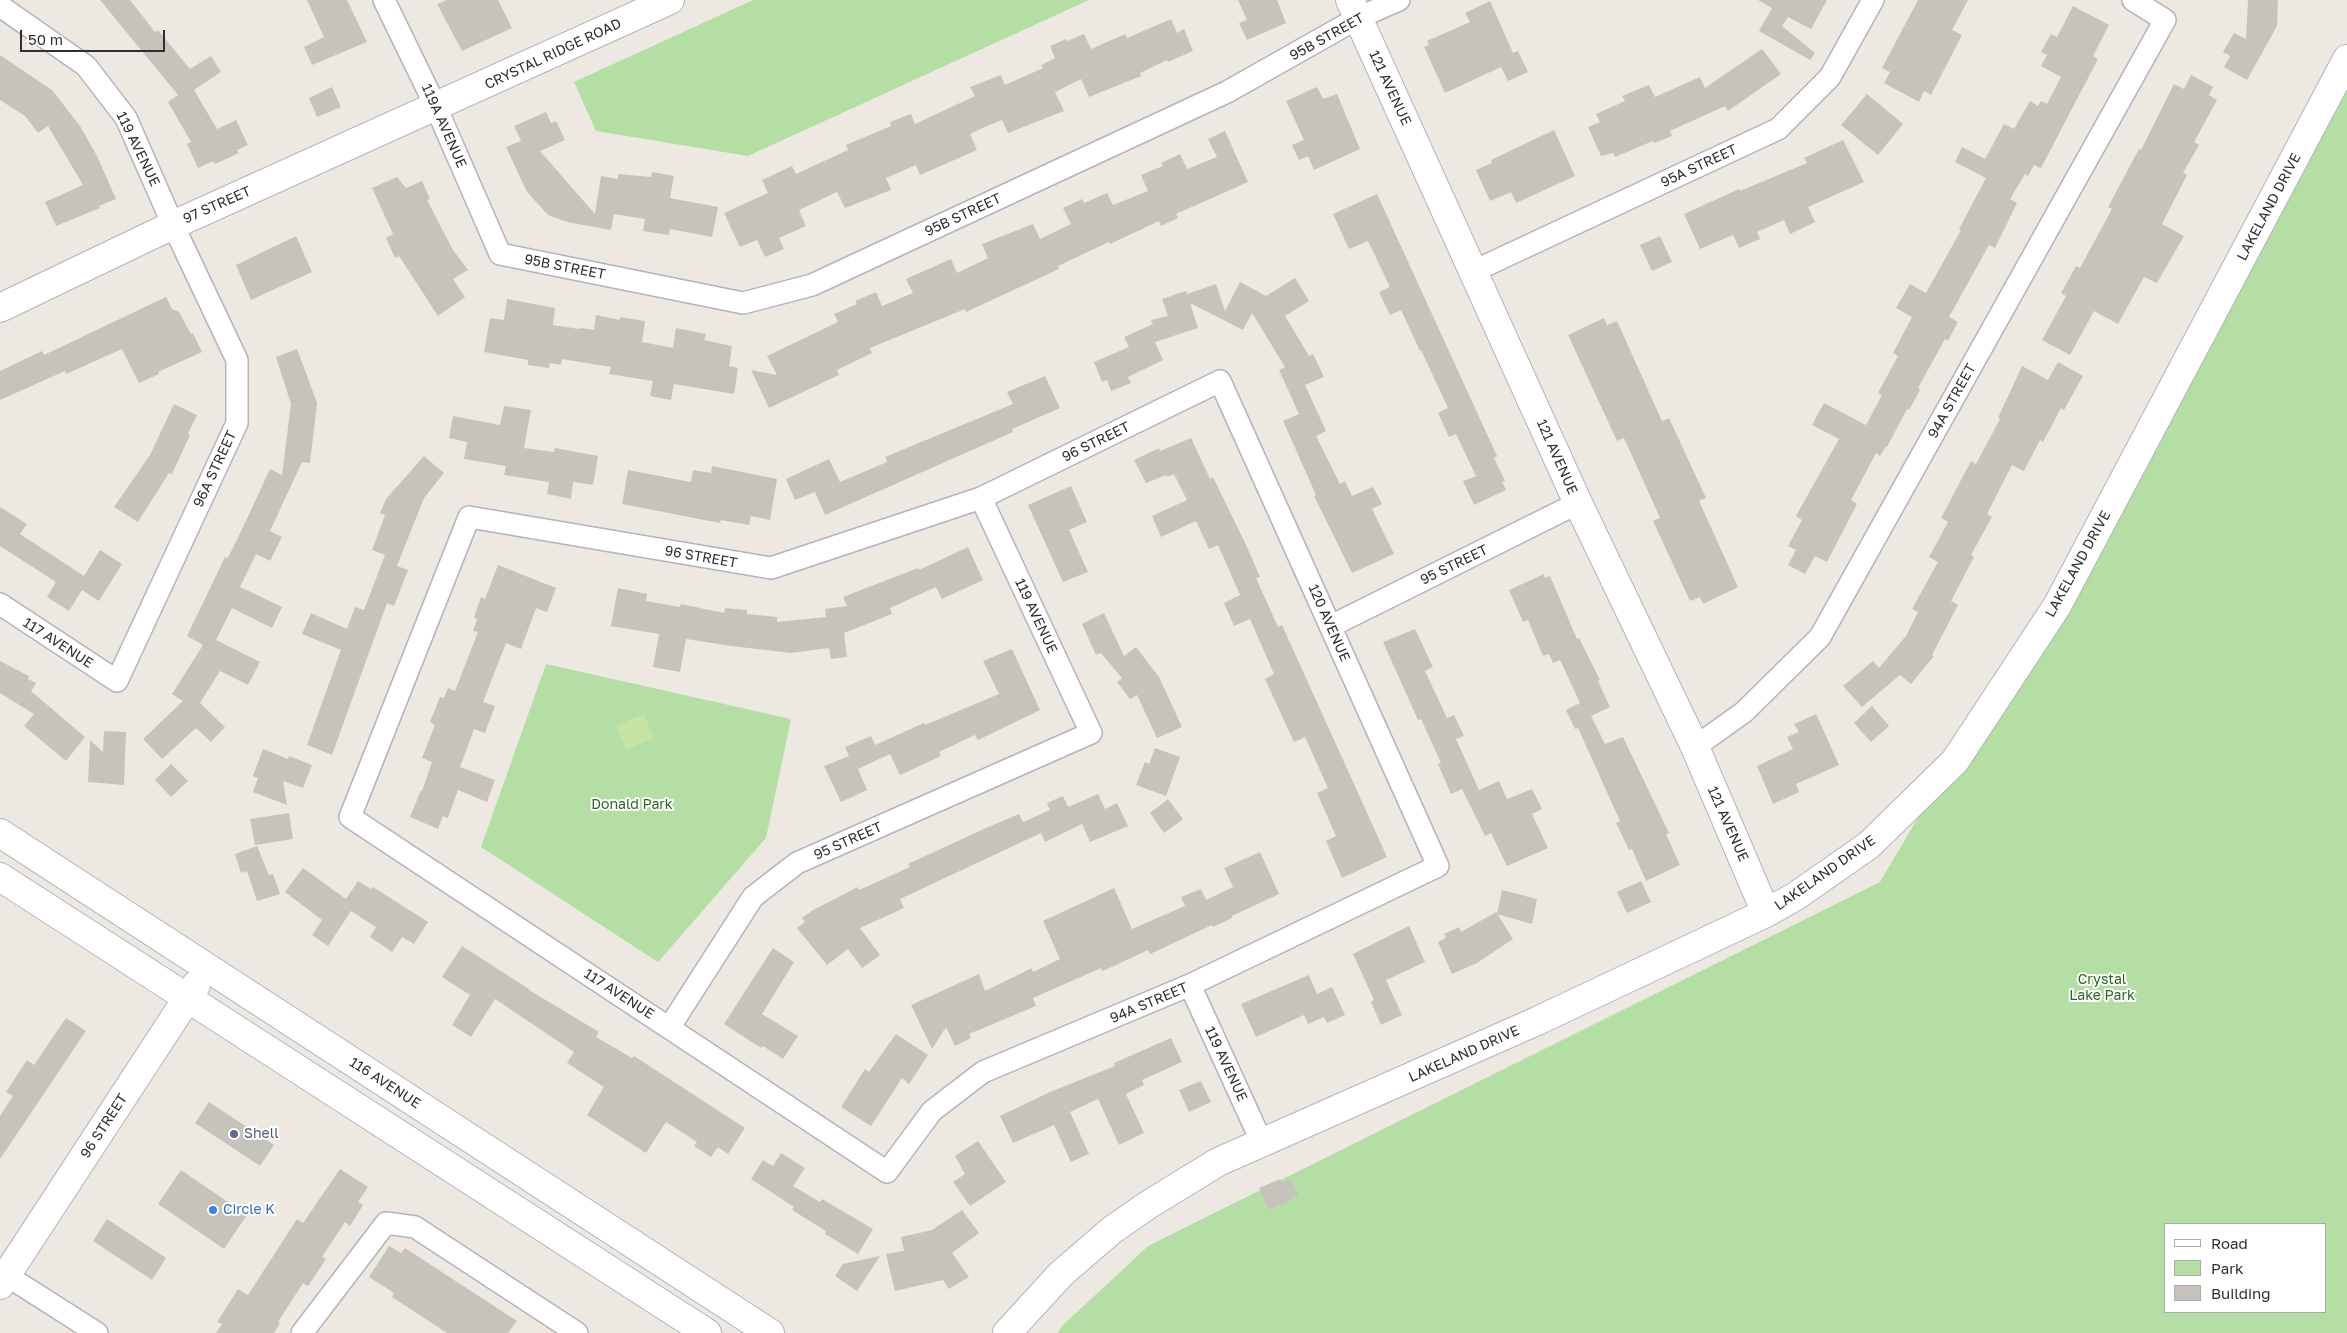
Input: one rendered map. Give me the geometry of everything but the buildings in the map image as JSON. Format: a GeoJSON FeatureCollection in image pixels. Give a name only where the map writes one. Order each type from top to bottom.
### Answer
{"type":"FeatureCollection","features":[{"type":"Feature","properties":{"kind":"street","name":"119A AVENUE"},"geometry":{"type":"LineString","coordinates":[[384,0],[436,107],[500,254]]}},
{"type":"Feature","properties":{"kind":"street","name":"CRYSTAL RIDGE ROAD"},"geometry":{"type":"LineString","coordinates":[[436,107],[670,0]]}},
{"type":"Feature","properties":{"kind":"street","name":"95B STREET"},"geometry":{"type":"LineString","coordinates":[[500,254],[743,303],[804,287],[1227,92],[1354,9],[1399,0]]}},
{"type":"Feature","properties":{"kind":"street","name":"95A STREET"},"geometry":{"type":"LineString","coordinates":[[1474,271],[1778,129],[1830,77],[1872,0]]}},
{"type":"Feature","properties":{"kind":"street","name":"94A STREET"},"geometry":{"type":"LineString","coordinates":[[1694,747],[1744,712],[1820,638],[2165,20],[2133,0]]}},
{"type":"Feature","properties":{"kind":"street","name":"119 AVENUE"},"geometry":{"type":"LineString","coordinates":[[0,6],[86,66],[126,118],[173,225]]}},
{"type":"Feature","properties":{"kind":"street","name":"121 AVENUE"},"geometry":{"type":"LineString","coordinates":[[1354,9],[1578,503],[1694,747],[1766,913]]}},
{"type":"Feature","properties":{"kind":"street","name":"LAKELAND DRIVE"},"geometry":{"type":"LineString","coordinates":[[1007,1333],[1061,1274],[1112,1230],[1148,1205],[1218,1162],[1537,1021],[1766,913],[1796,896],[1869,845],[1955,761],[2057,606],[2347,59]]}},
{"type":"Feature","properties":{"kind":"street","name":"97 STREET"},"geometry":{"type":"LineString","coordinates":[[0,308],[173,225],[436,107]]}},
{"type":"Feature","properties":{"kind":"street","name":"96A STREET"},"geometry":{"type":"LineString","coordinates":[[117,681],[237,423],[237,360],[173,225]]}},
{"type":"Feature","properties":{"kind":"street","name":"96 STREET"},"geometry":{"type":"LineString","coordinates":[[350,817],[469,517],[771,568],[981,498],[1220,381]]}},
{"type":"Feature","properties":{"kind":"street","name":"120 AVENUE"},"geometry":{"type":"LineString","coordinates":[[1220,381],[1438,866]]}},
{"type":"Feature","properties":{"kind":"street","name":"119 AVENUE"},"geometry":{"type":"LineString","coordinates":[[981,498],[1091,734]]}},
{"type":"Feature","properties":{"kind":"street","name":"95 STREET"},"geometry":{"type":"LineString","coordinates":[[1330,626],[1578,503]]}},
{"type":"Feature","properties":{"kind":"street","name":"117 AVENUE"},"geometry":{"type":"LineString","coordinates":[[0,604],[117,681]]}},
{"type":"Feature","properties":{"kind":"street","name":"95 STREET"},"geometry":{"type":"LineString","coordinates":[[669,1028],[753,897],[797,863],[1091,734]]}},
{"type":"Feature","properties":{"kind":"street","name":"117 AVENUE"},"geometry":{"type":"LineString","coordinates":[[350,817],[887,1172]]}},
{"type":"Feature","properties":{"kind":"street","name":"116 AVENUE"},"geometry":{"type":"LineString","coordinates":[[0,833],[770,1333]]}},
{"type":"Feature","properties":{"kind":"street","name":"94A STREET"},"geometry":{"type":"LineString","coordinates":[[887,1172],[932,1111],[984,1072],[1190,985],[1438,866]]}},
{"type":"Feature","properties":{"kind":"street"},"geometry":{"type":"LineString","coordinates":[[0,877],[707,1333]]}},
{"type":"Feature","properties":{"kind":"street","name":"96 STREET"},"geometry":{"type":"LineString","coordinates":[[3,1280],[208,967]]}},
{"type":"Feature","properties":{"kind":"street","name":"119 AVENUE"},"geometry":{"type":"LineString","coordinates":[[1190,985],[1262,1143]]}},
{"type":"Feature","properties":{"kind":"street"},"geometry":{"type":"LineString","coordinates":[[302,1333],[386,1223],[414,1227],[577,1333]]}},
{"type":"Feature","properties":{"kind":"street"},"geometry":{"type":"LineString","coordinates":[[3,1280],[97,1333]]}},
{"type":"Feature","properties":{"kind":"green space"},"geometry":{"type":"Polygon","coordinates":[[[753,0],[1089,0],[748,156],[596,131],[574,82],[753,0]]]}},
{"type":"Feature","properties":{"kind":"green space","name":"Crystal Lake Park"},"geometry":{"type":"Polygon","coordinates":[[[2347,88],[2347,1333],[1058,1333],[1062,1326],[1148,1246],[1880,882],[2347,88]]]}},
{"type":"Feature","properties":{"kind":"green space","name":"Donald Park"},"geometry":{"type":"Polygon","coordinates":[[[546,664],[791,719],[766,838],[658,962],[481,847],[546,664]]]}},
{"type":"Feature","properties":{"kind":"green space"},"geometry":{"type":"Polygon","coordinates":[[[644,714],[654,738],[626,750],[616,726],[644,714]]]}},
{"type":"Feature","properties":{"kind":"place","name":"Shell"},"geometry":{"type":"Point","coordinates":[234,1134]}},
{"type":"Feature","properties":{"kind":"place","name":"Circle K"},"geometry":{"type":"Point","coordinates":[213,1210]}}]}
